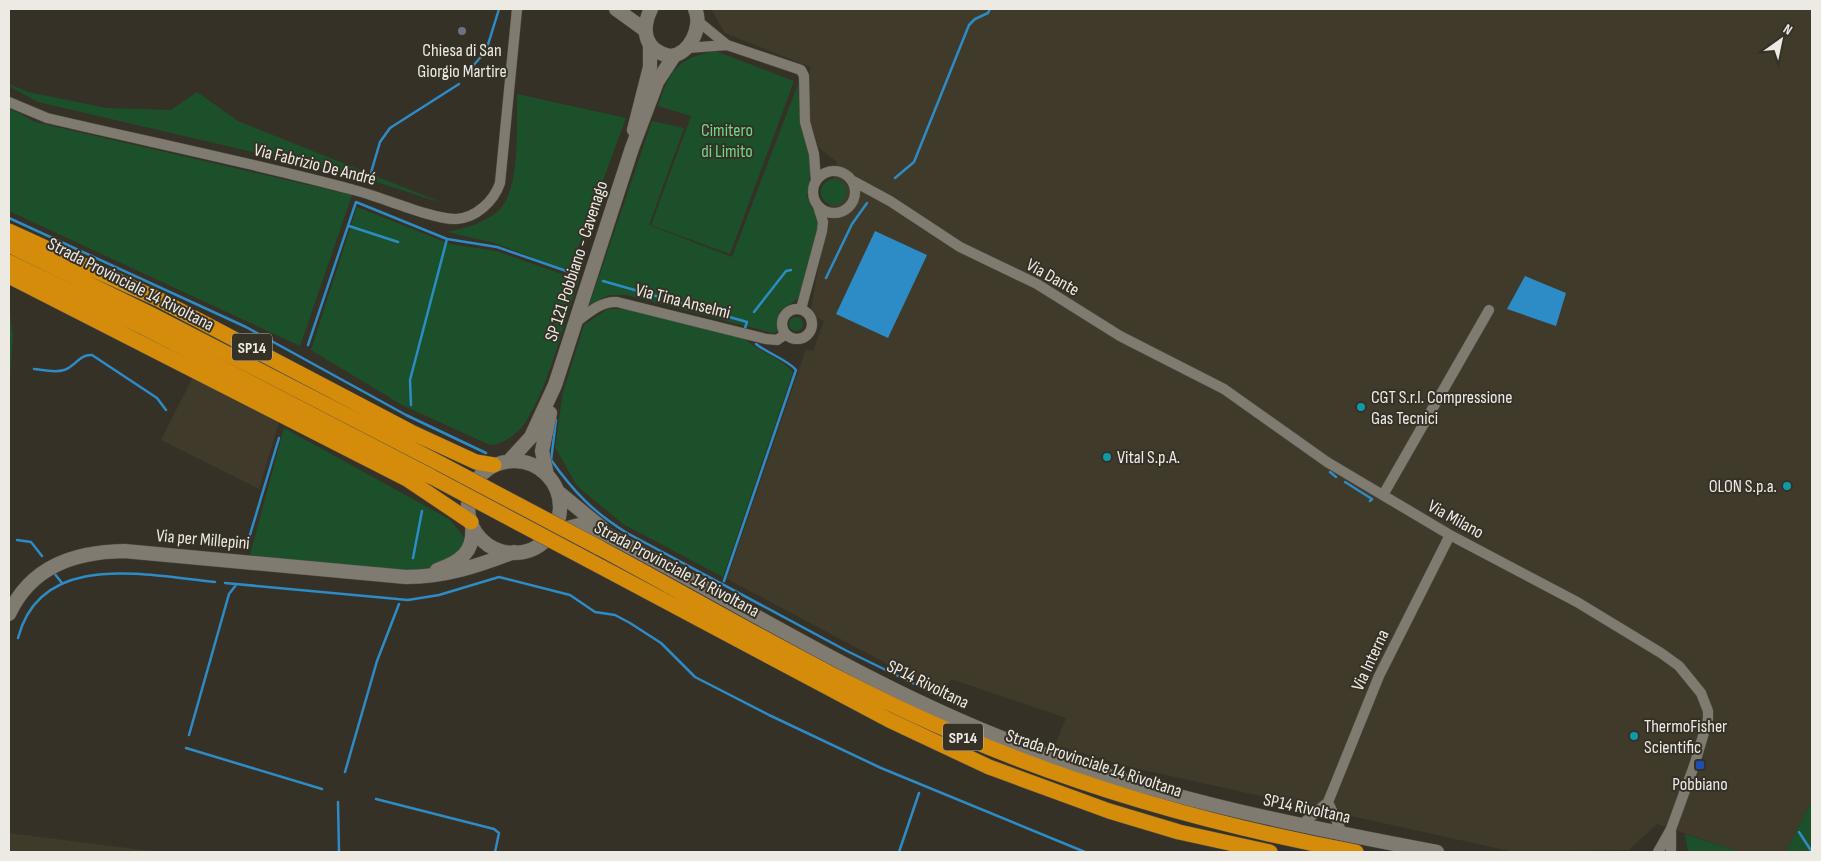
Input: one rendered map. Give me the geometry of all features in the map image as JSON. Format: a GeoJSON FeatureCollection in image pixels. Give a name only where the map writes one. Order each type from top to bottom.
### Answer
{"type":"FeatureCollection","features":[{"type":"Feature","properties":{"kind":"highway","name":"SP14"},"geometry":{"type":"LineString","coordinates":[[9,231],[160,300],[411,432],[479,463],[494,465]]}},
{"type":"Feature","properties":{"kind":"highway","name":"Strada Provinciale 14 Rivoltana"},"geometry":{"type":"LineString","coordinates":[[9,244],[442,464],[853,684],[996,750],[1109,791],[1258,832],[1356,852]]}},
{"type":"Feature","properties":{"kind":"highway","name":"Strada Provinciale 14 Rivoltana"},"geometry":{"type":"LineString","coordinates":[[9,262],[145,328],[432,477],[889,720],[980,763],[1109,811],[1179,832],[1270,852]]}},
{"type":"Feature","properties":{"kind":"highway","name":"SP14"},"geometry":{"type":"LineString","coordinates":[[9,276],[407,479],[471,523]]}},
{"type":"Feature","properties":{"kind":"street"},"geometry":{"type":"LineString","coordinates":[[616,9],[644,30],[650,46],[650,67],[636,116],[632,148]]}},
{"type":"Feature","properties":{"kind":"street"},"geometry":{"type":"LineString","coordinates":[[644,30],[652,9]]}},
{"type":"Feature","properties":{"kind":"street","name":"Via Fabrizio De André"},"geometry":{"type":"LineString","coordinates":[[9,102],[47,118],[349,188],[438,216],[455,219],[468,216],[486,205],[499,187],[503,171],[509,81],[519,11]]}},
{"type":"Feature","properties":{"kind":"street"},"geometry":{"type":"LineString","coordinates":[[687,48],[697,15],[727,45]]}},
{"type":"Feature","properties":{"kind":"street"},"geometry":{"type":"LineString","coordinates":[[632,148],[657,82],[674,56],[687,48],[727,45],[801,70],[804,76],[805,122],[814,154],[816,181],[813,192],[823,222],[801,309],[791,310],[784,316],[782,326],[786,334]]}},
{"type":"Feature","properties":{"kind":"street"},"geometry":{"type":"LineString","coordinates":[[650,46],[662,54],[674,56]]}},
{"type":"Feature","properties":{"kind":"street","name":"SP 121 Pobbiano - Cavenago"},"geometry":{"type":"LineString","coordinates":[[509,461],[531,437],[555,385],[632,148]]}},
{"type":"Feature","properties":{"kind":"street"},"geometry":{"type":"LineString","coordinates":[[814,154],[831,171]]}},
{"type":"Feature","properties":{"kind":"street"},"geometry":{"type":"LineString","coordinates":[[816,181],[823,173],[831,171],[845,173],[853,181],[856,190],[854,200],[848,209],[838,213],[826,212],[818,205]]}},
{"type":"Feature","properties":{"kind":"street","name":"Via Dante"},"geometry":{"type":"LineString","coordinates":[[853,181],[890,201],[965,250],[1037,284],[1120,336],[1202,377]]}},
{"type":"Feature","properties":{"kind":"street"},"geometry":{"type":"LineString","coordinates":[[854,200],[868,197],[890,201]]}},
{"type":"Feature","properties":{"kind":"street"},"geometry":{"type":"LineString","coordinates":[[822,231],[838,213]]}},
{"type":"Feature","properties":{"kind":"street","name":"Via Tina Anselmi"},"geometry":{"type":"LineString","coordinates":[[575,324],[596,308],[610,302],[624,302],[772,340],[786,334],[794,338],[800,338],[810,330],[811,319],[801,309]]}},
{"type":"Feature","properties":{"kind":"street"},"geometry":{"type":"LineString","coordinates":[[1383,496],[1489,310]]}},
{"type":"Feature","properties":{"kind":"street","name":"Via Milano"},"geometry":{"type":"LineString","coordinates":[[1202,377],[1257,411],[1327,462],[1383,496],[1450,535],[1576,602],[1661,653],[1679,666],[1695,685],[1705,702],[1708,719],[1695,764],[1671,829]]}},
{"type":"Feature","properties":{"kind":"street","name":"SP 121 Pobbiano - Cavenago"},"geometry":{"type":"LineString","coordinates":[[547,475],[543,446],[555,385]]}},
{"type":"Feature","properties":{"kind":"street"},"geometry":{"type":"LineString","coordinates":[[514,552],[501,550],[489,545],[479,536],[471,523],[468,505],[470,492],[481,475],[494,465],[509,461],[530,464],[547,475]]}},
{"type":"Feature","properties":{"kind":"street","name":"SP14 Rivoltana"},"geometry":{"type":"LineString","coordinates":[[547,475],[557,492],[581,513],[627,545]]}},
{"type":"Feature","properties":{"kind":"street","name":"SP14 Rivoltana"},"geometry":{"type":"LineString","coordinates":[[552,533],[560,511],[557,492]]}},
{"type":"Feature","properties":{"kind":"street","name":"Via per Millepini"},"geometry":{"type":"LineString","coordinates":[[418,577],[450,565],[465,555],[472,541],[471,523]]}},
{"type":"Feature","properties":{"kind":"street","name":"SP14 Rivoltana"},"geometry":{"type":"LineString","coordinates":[[514,552],[534,548],[552,533],[566,527],[586,526],[627,545],[754,616],[833,657],[923,703],[998,737],[1087,769],[1202,804],[1343,835],[1437,852]]}},
{"type":"Feature","properties":{"kind":"street","name":"Via Interna"},"geometry":{"type":"LineString","coordinates":[[1300,826],[1328,802],[1379,676],[1450,535]]}},
{"type":"Feature","properties":{"kind":"street","name":"Via per Millepini"},"geometry":{"type":"LineString","coordinates":[[9,614],[23,590],[42,572],[69,558],[94,552],[124,551],[418,577],[444,575],[465,570],[514,552]]}},
{"type":"Feature","properties":{"kind":"street"},"geometry":{"type":"LineString","coordinates":[[1328,802],[1343,835]]}},
{"type":"Feature","properties":{"kind":"street"},"geometry":{"type":"LineString","coordinates":[[1658,852],[1671,829]]}},
{"type":"Feature","properties":{"kind":"street"},"geometry":{"type":"LineString","coordinates":[[1671,829],[1671,852]]}},
{"type":"Feature","properties":{"kind":"shaded area"},"geometry":{"type":"Polygon","coordinates":[[[711,9],[1812,9],[1812,800],[1786,852],[1741,852],[1657,824],[1629,850],[1514,852],[1129,767],[1055,745],[1066,718],[951,679],[942,693],[727,579],[806,349],[813,351],[824,321],[810,315],[837,162],[819,148],[810,122],[810,67],[725,33],[711,9]]]}},
{"type":"Feature","properties":{"kind":"shaded area"},"geometry":{"type":"Polygon","coordinates":[[[195,373],[280,418],[259,489],[161,440],[195,373]]]}},
{"type":"Feature","properties":{"kind":"shaded area"},"geometry":{"type":"Polygon","coordinates":[[[9,833],[159,852],[9,852],[9,833]]]}},
{"type":"Feature","properties":{"kind":"green space","name":"Cimitero di Limito"},"geometry":{"type":"Polygon","coordinates":[[[715,51],[794,81],[730,254],[651,225],[691,116],[658,106],[662,94],[676,68],[692,58],[715,51]]]}},
{"type":"Feature","properties":{"kind":"green space"},"geometry":{"type":"Polygon","coordinates":[[[9,84],[28,92],[107,108],[171,110],[197,92],[238,121],[448,205],[364,178],[38,102],[9,86],[9,84]]]}},
{"type":"Feature","properties":{"kind":"green space"},"geometry":{"type":"Polygon","coordinates":[[[798,84],[801,128],[812,159],[807,197],[816,215],[818,225],[801,293],[797,299],[779,312],[779,331],[773,333],[626,295],[609,295],[589,306],[652,121],[684,128],[649,225],[732,257],[798,84]]]}},
{"type":"Feature","properties":{"kind":"green space"},"geometry":{"type":"Polygon","coordinates":[[[517,94],[626,118],[569,272],[495,243],[447,232],[485,220],[496,213],[504,203],[514,174],[517,140],[517,94]]]}},
{"type":"Feature","properties":{"kind":"green space"},"geometry":{"type":"Polygon","coordinates":[[[9,108],[35,122],[352,195],[300,346],[9,211],[9,108]]]}},
{"type":"Feature","properties":{"kind":"green space"},"geometry":{"type":"Polygon","coordinates":[[[834,179],[843,183],[847,192],[843,201],[834,205],[825,201],[821,192],[825,183],[834,179]]]}},
{"type":"Feature","properties":{"kind":"green space"},"geometry":{"type":"Polygon","coordinates":[[[357,207],[450,244],[496,251],[579,280],[549,373],[534,408],[525,423],[509,438],[500,443],[490,445],[402,405],[311,350],[357,207]]]}},
{"type":"Feature","properties":{"kind":"green space"},"geometry":{"type":"Polygon","coordinates":[[[9,305],[13,336],[9,392],[9,305]]]}},
{"type":"Feature","properties":{"kind":"green space"},"geometry":{"type":"Polygon","coordinates":[[[608,309],[628,309],[745,339],[782,362],[793,372],[723,577],[623,524],[577,486],[555,447],[563,392],[584,325],[608,309]]]}},
{"type":"Feature","properties":{"kind":"green space"},"geometry":{"type":"Polygon","coordinates":[[[796,317],[801,319],[803,324],[801,329],[796,331],[791,329],[789,324],[791,319],[796,317]]]}},
{"type":"Feature","properties":{"kind":"green space"},"geometry":{"type":"Polygon","coordinates":[[[284,428],[449,519],[464,537],[461,554],[448,562],[416,573],[250,555],[284,428]]]}},
{"type":"Feature","properties":{"kind":"green space"},"geometry":{"type":"Polygon","coordinates":[[[1812,800],[1812,852],[1786,852],[1812,800]]]}},
{"type":"Feature","properties":{"kind":"green space"},"geometry":{"type":"Polygon","coordinates":[[[1685,834],[1741,852],[1688,852],[1685,834]]]}},
{"type":"Feature","properties":{"kind":"water"},"geometry":{"type":"Polygon","coordinates":[[[875,231],[927,255],[888,338],[836,314],[875,231]]]}},
{"type":"Feature","properties":{"kind":"water"},"geometry":{"type":"Polygon","coordinates":[[[1525,276],[1566,293],[1556,326],[1507,309],[1525,276]]]}},
{"type":"Feature","properties":{"kind":"waterway"},"geometry":{"type":"LineString","coordinates":[[472,67],[486,51],[499,9]]}},
{"type":"Feature","properties":{"kind":"waterway"},"geometry":{"type":"LineString","coordinates":[[895,178],[914,162],[969,25],[975,19],[988,13],[990,9]]}},
{"type":"Feature","properties":{"kind":"waterway"},"geometry":{"type":"LineString","coordinates":[[370,176],[380,142],[390,128],[459,84]]}},
{"type":"Feature","properties":{"kind":"waterway"},"geometry":{"type":"LineString","coordinates":[[308,345],[356,202],[447,239],[497,247],[575,274]]}},
{"type":"Feature","properties":{"kind":"waterway"},"geometry":{"type":"LineString","coordinates":[[826,278],[852,224],[867,203]]}},
{"type":"Feature","properties":{"kind":"waterway"},"geometry":{"type":"LineString","coordinates":[[9,218],[246,327],[406,415],[486,453]]}},
{"type":"Feature","properties":{"kind":"waterway"},"geometry":{"type":"LineString","coordinates":[[349,226],[398,242]]}},
{"type":"Feature","properties":{"kind":"waterway"},"geometry":{"type":"LineString","coordinates":[[411,405],[410,380],[447,239]]}},
{"type":"Feature","properties":{"kind":"waterway"},"geometry":{"type":"LineString","coordinates":[[754,312],[786,271],[791,270]]}},
{"type":"Feature","properties":{"kind":"waterway"},"geometry":{"type":"LineString","coordinates":[[603,281],[747,322],[745,328]]}},
{"type":"Feature","properties":{"kind":"waterway"},"geometry":{"type":"LineString","coordinates":[[724,581],[796,370],[788,363],[756,344]]}},
{"type":"Feature","properties":{"kind":"waterway"},"geometry":{"type":"LineString","coordinates":[[34,369],[60,371],[68,368],[84,356],[92,355],[157,398],[166,410]]}},
{"type":"Feature","properties":{"kind":"waterway"},"geometry":{"type":"LineString","coordinates":[[556,420],[551,460],[585,501],[615,525],[847,651],[943,698]]}},
{"type":"Feature","properties":{"kind":"waterway"},"geometry":{"type":"LineString","coordinates":[[249,538],[279,438]]}},
{"type":"Feature","properties":{"kind":"waterway"},"geometry":{"type":"LineString","coordinates":[[1330,472],[1336,477]]}},
{"type":"Feature","properties":{"kind":"waterway"},"geometry":{"type":"LineString","coordinates":[[1345,482],[1372,499],[1370,501]]}},
{"type":"Feature","properties":{"kind":"waterway"},"geometry":{"type":"LineString","coordinates":[[413,558],[422,511]]}},
{"type":"Feature","properties":{"kind":"waterway"},"geometry":{"type":"LineString","coordinates":[[17,540],[31,542],[42,556]]}},
{"type":"Feature","properties":{"kind":"waterway"},"geometry":{"type":"LineString","coordinates":[[54,573],[62,583]]}},
{"type":"Feature","properties":{"kind":"waterway"},"geometry":{"type":"LineString","coordinates":[[18,638],[30,610],[49,591],[73,580],[100,574],[129,574],[215,582]]}},
{"type":"Feature","properties":{"kind":"waterway"},"geometry":{"type":"LineString","coordinates":[[225,583],[408,600],[439,595],[499,577],[570,595],[595,612],[615,615],[630,623],[661,643],[695,677],[769,715],[881,768],[1085,852]]}},
{"type":"Feature","properties":{"kind":"waterway"},"geometry":{"type":"LineString","coordinates":[[189,735],[229,594],[236,585]]}},
{"type":"Feature","properties":{"kind":"waterway"},"geometry":{"type":"LineString","coordinates":[[345,772],[377,661],[399,604]]}},
{"type":"Feature","properties":{"kind":"waterway"},"geometry":{"type":"LineString","coordinates":[[186,748],[322,789]]}},
{"type":"Feature","properties":{"kind":"waterway"},"geometry":{"type":"LineString","coordinates":[[899,852],[919,793]]}},
{"type":"Feature","properties":{"kind":"waterway"},"geometry":{"type":"LineString","coordinates":[[376,799],[494,829],[499,833],[495,852]]}},
{"type":"Feature","properties":{"kind":"waterway"},"geometry":{"type":"LineString","coordinates":[[338,802],[339,852]]}},
{"type":"Feature","properties":{"kind":"waterway"},"geometry":{"type":"LineString","coordinates":[[1799,832],[1812,852]]}},
{"type":"Feature","properties":{"kind":"place","name":"Chiesa di San Giorgio Martire"},"geometry":{"type":"Point","coordinates":[462,31]}},
{"type":"Feature","properties":{"kind":"place","name":"CGT S.r.l. Compressione Gas Tecnici"},"geometry":{"type":"Point","coordinates":[1361,407]}},
{"type":"Feature","properties":{"kind":"place","name":"Vital S.p.A."},"geometry":{"type":"Point","coordinates":[1107,457]}},
{"type":"Feature","properties":{"kind":"place","name":"OLON S.p.a."},"geometry":{"type":"Point","coordinates":[1787,486]}},
{"type":"Feature","properties":{"kind":"place","name":"ThermoFisher Scientific"},"geometry":{"type":"Point","coordinates":[1634,736]}},
{"type":"Feature","properties":{"kind":"place","name":"Pobbiano"},"geometry":{"type":"Point","coordinates":[1700,765]}}]}
